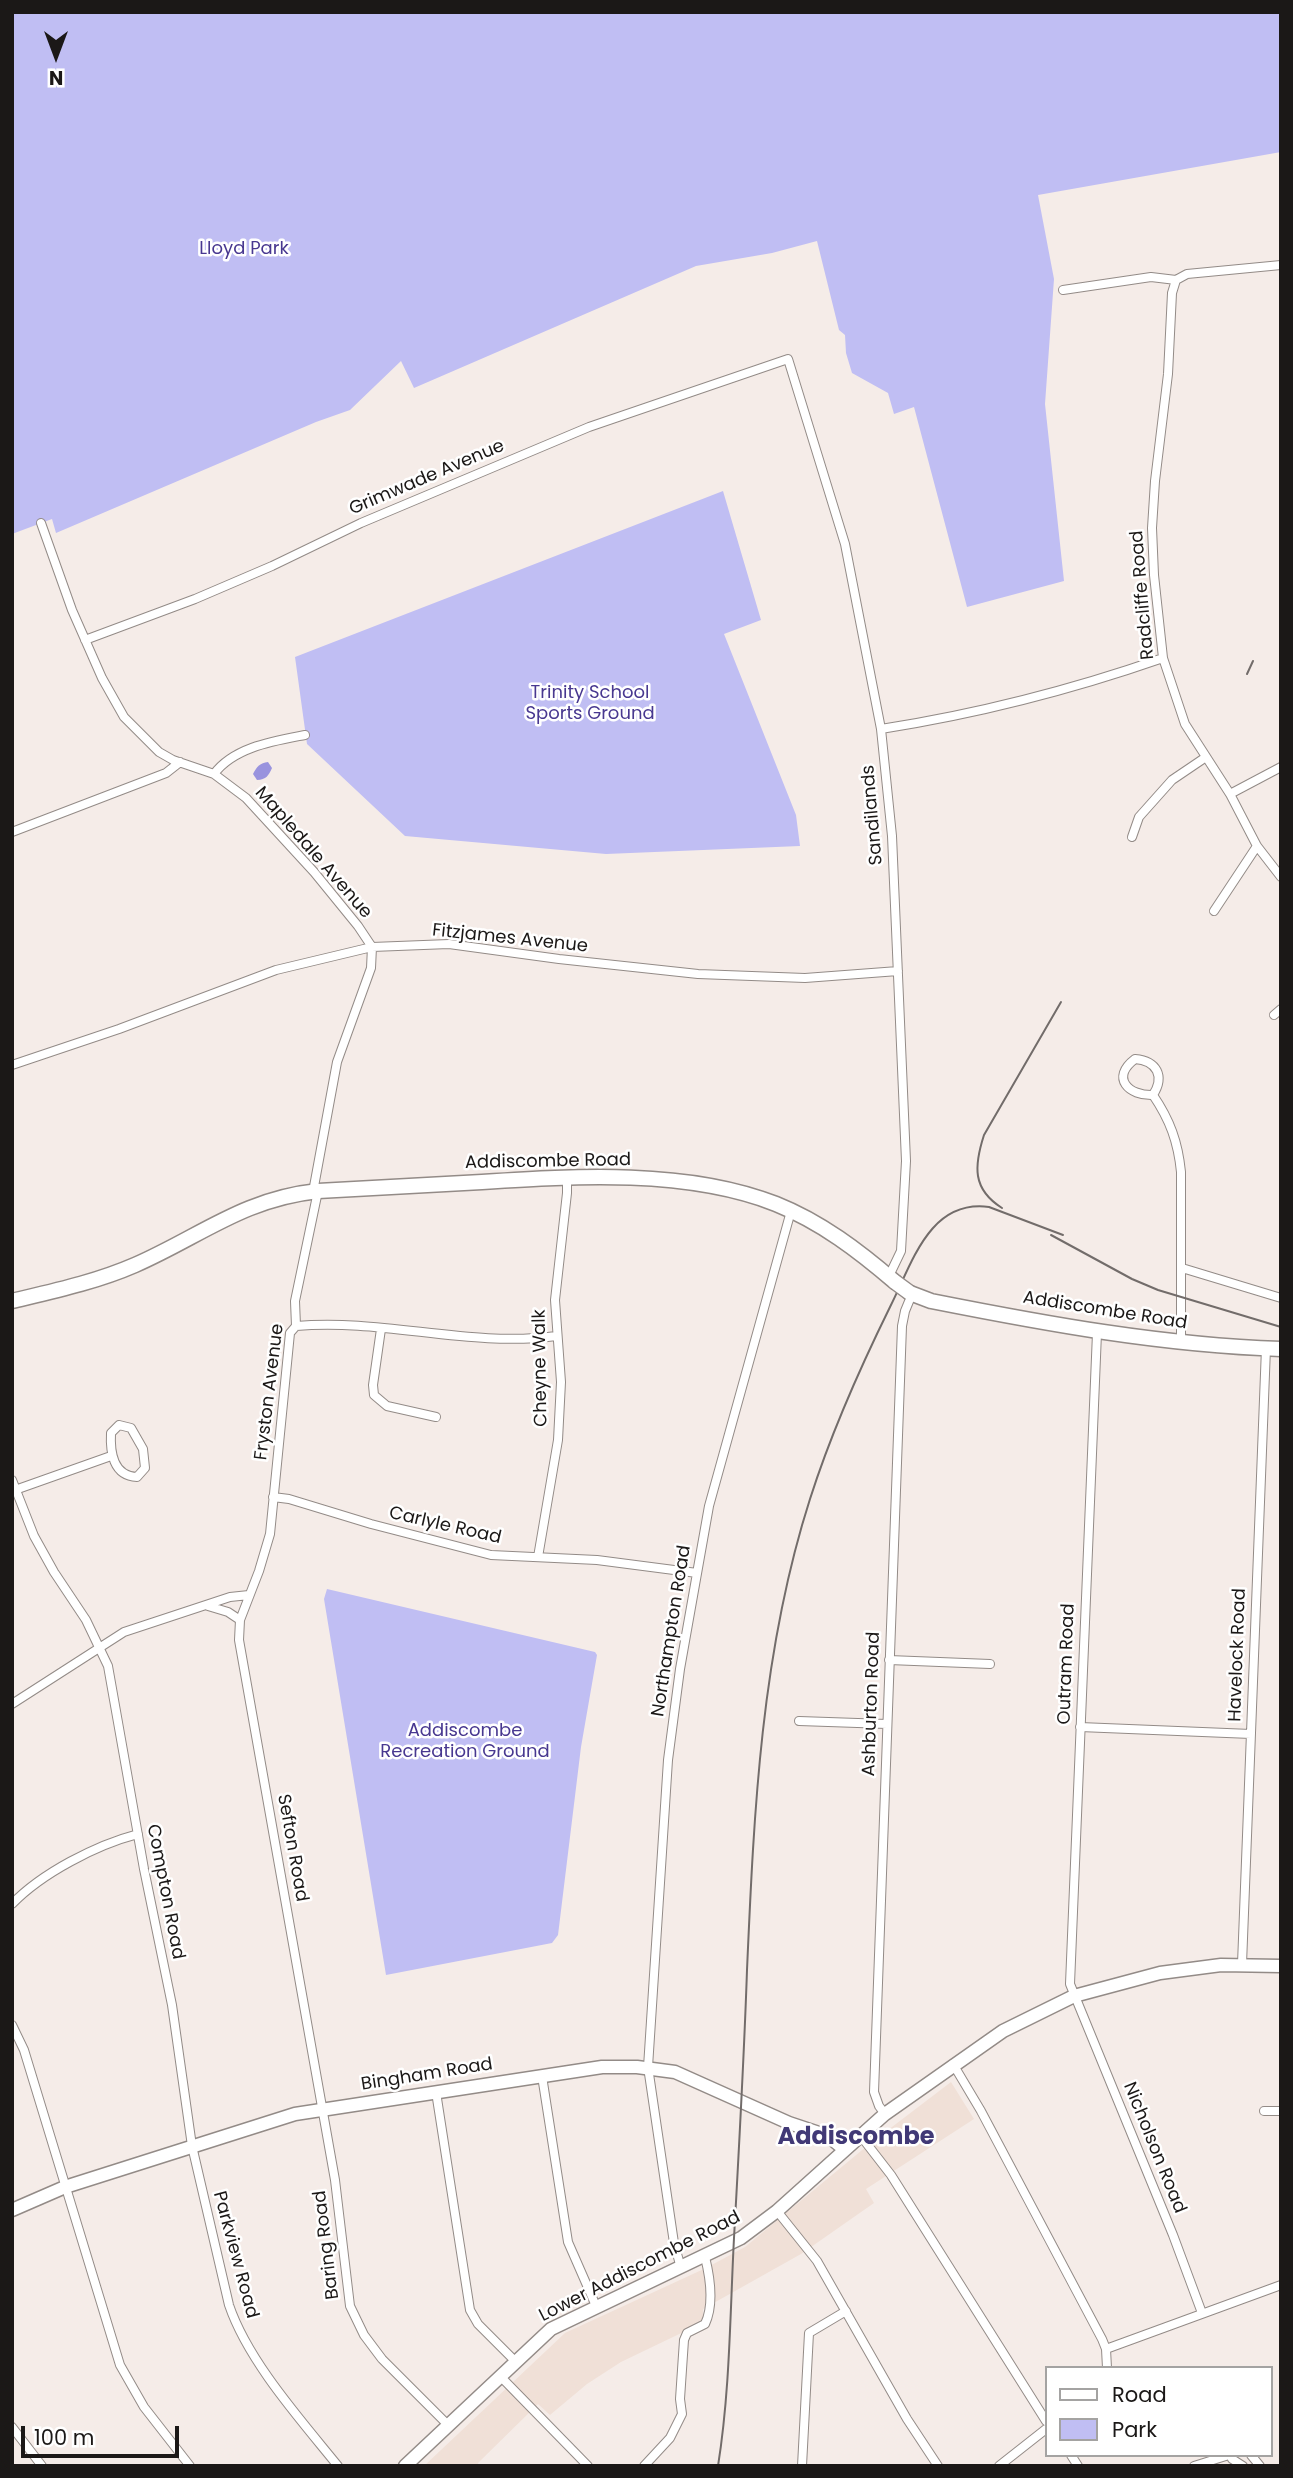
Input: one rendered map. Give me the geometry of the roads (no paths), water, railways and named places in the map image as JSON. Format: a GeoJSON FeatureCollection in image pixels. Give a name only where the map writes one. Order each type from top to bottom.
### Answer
{"type":"FeatureCollection","features":[{"type":"Feature","properties":{"kind":"highway","name":"Addiscombe Road"},"geometry":{"type":"LineString","coordinates":[[12,1301],[119,1272],[240,1210],[264,1201],[315,1191],[567,1177],[651,1180],[709,1186],[749,1195],[791,1211],[833,1233],[911,1294],[931,1301],[1097,1333],[1181,1343],[1281,1349]]}},
{"type":"Feature","properties":{"kind":"main road","name":"Lower Addiscombe Road"},"geometry":{"type":"LineString","coordinates":[[414,2463],[515,2361],[551,2329],[741,2238],[777,2211],[885,2114],[1003,2031],[1074,1996],[1160,1973],[1242,1964],[1281,1966]]}},
{"type":"Feature","properties":{"kind":"main road","name":"Bingham Road"},"geometry":{"type":"LineString","coordinates":[[12,2210],[65,2187],[271,2120],[321,2109],[602,2067],[648,2067],[674,2072],[789,2123],[828,2136],[844,2149]]}},
{"type":"Feature","properties":{"kind":"street"},"geometry":{"type":"LineString","coordinates":[[1063,290],[1151,277],[1176,281],[1187,274],[1281,265]]}},
{"type":"Feature","properties":{"kind":"street","name":"Radcliffe Road"},"geometry":{"type":"LineString","coordinates":[[1176,281],[1172,293],[1169,371],[1152,528],[1163,658],[1185,724],[1230,794],[1257,845],[1281,877]]}},
{"type":"Feature","properties":{"kind":"street","name":"Grimwade Avenue"},"geometry":{"type":"LineString","coordinates":[[85,640],[195,599],[399,506],[589,427],[788,359]]}},
{"type":"Feature","properties":{"kind":"street","name":"Sandilands"},"geometry":{"type":"LineString","coordinates":[[788,359],[845,544],[881,729],[892,836],[906,1161],[903,1239],[892,1279]]}},
{"type":"Feature","properties":{"kind":"street","name":"Mapledale Avenue"},"geometry":{"type":"LineString","coordinates":[[41,523],[85,640],[124,717],[159,752],[214,774],[246,798],[305,862],[372,947]]}},
{"type":"Feature","properties":{"kind":"street"},"geometry":{"type":"LineString","coordinates":[[881,729],[949,719],[1017,702],[1163,658]]}},
{"type":"Feature","properties":{"kind":"street"},"geometry":{"type":"LineString","coordinates":[[214,774],[222,764],[248,750],[305,735]]}},
{"type":"Feature","properties":{"kind":"street"},"geometry":{"type":"LineString","coordinates":[[1132,838],[1139,817],[1172,780],[1206,757]]}},
{"type":"Feature","properties":{"kind":"street"},"geometry":{"type":"LineString","coordinates":[[12,832],[166,774],[180,762]]}},
{"type":"Feature","properties":{"kind":"street"},"geometry":{"type":"LineString","coordinates":[[1230,794],[1281,767]]}},
{"type":"Feature","properties":{"kind":"street"},"geometry":{"type":"LineString","coordinates":[[1214,911],[1257,845]]}},
{"type":"Feature","properties":{"kind":"street","name":"Fitzjames Avenue"},"geometry":{"type":"LineString","coordinates":[[12,1065],[276,970],[372,947],[449,944],[559,960],[698,974],[805,978],[898,971]]}},
{"type":"Feature","properties":{"kind":"street"},"geometry":{"type":"LineString","coordinates":[[315,1191],[337,1062],[371,968],[372,947]]}},
{"type":"Feature","properties":{"kind":"street"},"geometry":{"type":"LineString","coordinates":[[1135,1059],[1153,1064],[1159,1075],[1159,1086],[1153,1095],[1136,1094],[1127,1088],[1124,1071],[1135,1059]]}},
{"type":"Feature","properties":{"kind":"street"},"geometry":{"type":"LineString","coordinates":[[1153,1095],[1169,1121],[1179,1150],[1181,1343]]}},
{"type":"Feature","properties":{"kind":"street","name":"Cheyne Walk"},"geometry":{"type":"LineString","coordinates":[[538,1557],[558,1443],[561,1382],[555,1300],[568,1190],[567,1177]]}},
{"type":"Feature","properties":{"kind":"street","name":"Fryston Avenue"},"geometry":{"type":"LineString","coordinates":[[249,1595],[268,1545],[289,1334],[296,1326],[295,1301],[315,1191]]}},
{"type":"Feature","properties":{"kind":"street","name":"Northampton Road"},"geometry":{"type":"LineString","coordinates":[[681,2267],[674,2243],[648,2067],[667,1768],[680,1669],[715,1483],[791,1211]]}},
{"type":"Feature","properties":{"kind":"street"},"geometry":{"type":"LineString","coordinates":[[1182,1268],[1281,1298]]}},
{"type":"Feature","properties":{"kind":"street","name":"Ashburton Road"},"geometry":{"type":"LineString","coordinates":[[885,2114],[874,2092],[902,1326],[911,1294]]}},
{"type":"Feature","properties":{"kind":"street"},"geometry":{"type":"LineString","coordinates":[[296,1326],[381,1329],[475,1337],[556,1336]]}},
{"type":"Feature","properties":{"kind":"street"},"geometry":{"type":"LineString","coordinates":[[381,1329],[374,1395],[387,1406],[436,1417]]}},
{"type":"Feature","properties":{"kind":"street","name":"Outram Road"},"geometry":{"type":"LineString","coordinates":[[1074,1996],[1070,1984],[1097,1333]]}},
{"type":"Feature","properties":{"kind":"street","name":"Havelock Road"},"geometry":{"type":"LineString","coordinates":[[1242,1964],[1266,1348]]}},
{"type":"Feature","properties":{"kind":"street"},"geometry":{"type":"LineString","coordinates":[[126,1425],[138,1437],[145,1468],[140,1476],[129,1476],[118,1467],[111,1456],[112,1429],[126,1425]]}},
{"type":"Feature","properties":{"kind":"street"},"geometry":{"type":"LineString","coordinates":[[15,1490],[111,1456]]}},
{"type":"Feature","properties":{"kind":"street","name":"Compton Road"},"geometry":{"type":"LineString","coordinates":[[12,1480],[25,1518],[41,1551],[86,1620],[100,1646],[111,1677],[172,2006],[192,2146]]}},
{"type":"Feature","properties":{"kind":"street","name":"Carlyle Road"},"geometry":{"type":"LineString","coordinates":[[273,1497],[289,1499],[480,1553],[505,1557],[597,1560],[697,1573]]}},
{"type":"Feature","properties":{"kind":"street"},"geometry":{"type":"LineString","coordinates":[[12,1704],[100,1646],[131,1629],[230,1597],[249,1595]]}},
{"type":"Feature","properties":{"kind":"street","name":"Sefton Road"},"geometry":{"type":"LineString","coordinates":[[249,1595],[240,1620],[239,1640],[321,2109]]}},
{"type":"Feature","properties":{"kind":"street"},"geometry":{"type":"LineString","coordinates":[[208,1606],[228,1612],[240,1620]]}},
{"type":"Feature","properties":{"kind":"street"},"geometry":{"type":"LineString","coordinates":[[889,1660],[990,1664]]}},
{"type":"Feature","properties":{"kind":"street"},"geometry":{"type":"LineString","coordinates":[[799,1721],[887,1724]]}},
{"type":"Feature","properties":{"kind":"street"},"geometry":{"type":"LineString","coordinates":[[1080,1727],[1251,1734]]}},
{"type":"Feature","properties":{"kind":"street"},"geometry":{"type":"LineString","coordinates":[[12,1904],[52,1871],[116,1841],[138,1834]]}},
{"type":"Feature","properties":{"kind":"street","name":"Nicholson Road"},"geometry":{"type":"LineString","coordinates":[[1074,1996],[1173,2235],[1202,2313]]}},
{"type":"Feature","properties":{"kind":"street"},"geometry":{"type":"LineString","coordinates":[[12,2025],[24,2050],[120,2365],[144,2407],[190,2466]]}},
{"type":"Feature","properties":{"kind":"street"},"geometry":{"type":"LineString","coordinates":[[953,2064],[981,2111],[1106,2348],[1107,2366]]}},
{"type":"Feature","properties":{"kind":"street"},"geometry":{"type":"LineString","coordinates":[[542,2076],[568,2242],[596,2306]]}},
{"type":"Feature","properties":{"kind":"street"},"geometry":{"type":"LineString","coordinates":[[436,2092],[470,2310],[478,2324],[515,2361]]}},
{"type":"Feature","properties":{"kind":"street","name":"Baring Road"},"geometry":{"type":"LineString","coordinates":[[321,2109],[344,2245],[346,2287],[354,2315],[382,2359],[449,2426]]}},
{"type":"Feature","properties":{"kind":"street"},"geometry":{"type":"LineString","coordinates":[[1264,2111],[1281,2111]]}},
{"type":"Feature","properties":{"kind":"street"},"geometry":{"type":"LineString","coordinates":[[860,2135],[891,2175],[1044,2418]]}},
{"type":"Feature","properties":{"kind":"street","name":"Parkview Road"},"geometry":{"type":"LineString","coordinates":[[192,2146],[224,2290],[233,2318],[258,2361],[338,2466]]}},
{"type":"Feature","properties":{"kind":"street"},"geometry":{"type":"LineString","coordinates":[[777,2211],[817,2261],[906,2419],[938,2466]]}},
{"type":"Feature","properties":{"kind":"street"},"geometry":{"type":"LineString","coordinates":[[644,2466],[670,2438],[682,2414],[680,2399],[683,2346],[688,2333],[705,2324],[708,2316],[710,2277],[705,2257]]}},
{"type":"Feature","properties":{"kind":"street"},"geometry":{"type":"LineString","coordinates":[[1106,2348],[1280,2287]]}},
{"type":"Feature","properties":{"kind":"street"},"geometry":{"type":"LineString","coordinates":[[802,2466],[809,2333],[846,2311]]}},
{"type":"Feature","properties":{"kind":"street"},"geometry":{"type":"LineString","coordinates":[[500,2376],[588,2466]]}},
{"type":"Feature","properties":{"kind":"street"},"geometry":{"type":"LineString","coordinates":[[12,2427],[42,2466]]}},
{"type":"Feature","properties":{"kind":"street"},"geometry":{"type":"LineString","coordinates":[[999,2466],[1044,2431]]}},
{"type":"Feature","properties":{"kind":"street"},"geometry":{"type":"LineString","coordinates":[[1194,2466],[1223,2457]]}},
{"type":"Feature","properties":{"kind":"tram line"},"geometry":{"type":"LineString","coordinates":[[1247,674],[1253,661]]}},
{"type":"Feature","properties":{"kind":"tram line"},"geometry":{"type":"LineString","coordinates":[[1002,1208],[992,1201],[980,1185],[977,1167],[984,1135],[1061,1002]]}},
{"type":"Feature","properties":{"kind":"tram line"},"geometry":{"type":"LineString","coordinates":[[718,2466],[729,2352],[757,1791],[770,1673],[780,1615],[810,1499],[827,1450],[867,1354],[915,1254],[937,1224],[951,1213],[968,1207],[989,1207],[1063,1235]]}},
{"type":"Feature","properties":{"kind":"tram line"},"geometry":{"type":"LineString","coordinates":[[1051,1235],[1132,1279],[1158,1290],[1281,1327]]}},
{"type":"Feature","properties":{"kind":"district","name":"Addiscombe"},"geometry":{"type":"Point","coordinates":[856,2138]}},
{"type":"Feature","properties":{"kind":"park label","name":"Lloyd Park"},"geometry":{"type":"Point","coordinates":[244,249]}},
{"type":"Feature","properties":{"kind":"park label","name":"Trinity School Sports Ground"},"geometry":{"type":"Point","coordinates":[590,703]}},
{"type":"Feature","properties":{"kind":"park label","name":"Addiscombe Recreation Ground"},"geometry":{"type":"Point","coordinates":[465,1741]}}]}
